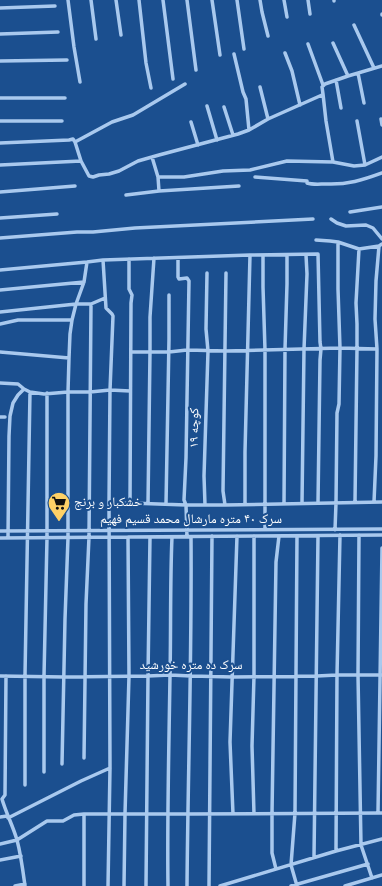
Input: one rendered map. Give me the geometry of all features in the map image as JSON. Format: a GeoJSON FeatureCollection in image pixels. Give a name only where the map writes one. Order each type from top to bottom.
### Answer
{"type":"FeatureCollection","features":[{"type":"Feature","properties":{"kind":"street"},"geometry":{"type":"LineString","coordinates":[[68,0],[80,82]]}},
{"type":"Feature","properties":{"kind":"street"},"geometry":{"type":"LineString","coordinates":[[91,0],[96,39]]}},
{"type":"Feature","properties":{"kind":"street"},"geometry":{"type":"LineString","coordinates":[[116,0],[121,35]]}},
{"type":"Feature","properties":{"kind":"street"},"geometry":{"type":"LineString","coordinates":[[139,0],[146,63],[151,88]]}},
{"type":"Feature","properties":{"kind":"street"},"geometry":{"type":"LineString","coordinates":[[163,0],[173,79]]}},
{"type":"Feature","properties":{"kind":"street"},"geometry":{"type":"LineString","coordinates":[[187,0],[196,70]]}},
{"type":"Feature","properties":{"kind":"street"},"geometry":{"type":"LineString","coordinates":[[212,0],[220,55]]}},
{"type":"Feature","properties":{"kind":"street"},"geometry":{"type":"LineString","coordinates":[[237,0],[244,49]]}},
{"type":"Feature","properties":{"kind":"street"},"geometry":{"type":"LineString","coordinates":[[260,0],[268,36]]}},
{"type":"Feature","properties":{"kind":"street"},"geometry":{"type":"LineString","coordinates":[[284,0],[287,17]]}},
{"type":"Feature","properties":{"kind":"street"},"geometry":{"type":"LineString","coordinates":[[308,0],[310,14]]}},
{"type":"Feature","properties":{"kind":"street"},"geometry":{"type":"LineString","coordinates":[[0,8],[55,6]]}},
{"type":"Feature","properties":{"kind":"street"},"geometry":{"type":"LineString","coordinates":[[354,25],[374,68]]}},
{"type":"Feature","properties":{"kind":"street"},"geometry":{"type":"LineString","coordinates":[[0,34],[58,32]]}},
{"type":"Feature","properties":{"kind":"street"},"geometry":{"type":"LineString","coordinates":[[334,43],[348,76]]}},
{"type":"Feature","properties":{"kind":"street"},"geometry":{"type":"LineString","coordinates":[[308,44],[323,85],[326,121],[333,162]]}},
{"type":"Feature","properties":{"kind":"street"},"geometry":{"type":"LineString","coordinates":[[234,54],[246,99],[249,130]]}},
{"type":"Feature","properties":{"kind":"street"},"geometry":{"type":"LineString","coordinates":[[285,54],[292,71],[300,105]]}},
{"type":"Feature","properties":{"kind":"street"},"geometry":{"type":"LineString","coordinates":[[0,60],[66,60]]}},
{"type":"Feature","properties":{"kind":"street"},"geometry":{"type":"LineString","coordinates":[[323,85],[382,66]]}},
{"type":"Feature","properties":{"kind":"street"},"geometry":{"type":"LineString","coordinates":[[358,73],[364,103]]}},
{"type":"Feature","properties":{"kind":"street"},"geometry":{"type":"LineString","coordinates":[[336,80],[341,108]]}},
{"type":"Feature","properties":{"kind":"street"},"geometry":{"type":"LineString","coordinates":[[75,142],[112,122],[133,115],[185,84]]}},
{"type":"Feature","properties":{"kind":"street"},"geometry":{"type":"LineString","coordinates":[[260,88],[268,119]]}},
{"type":"Feature","properties":{"kind":"street"},"geometry":{"type":"LineString","coordinates":[[0,143],[73,139],[81,161],[89,176],[93,177],[119,171],[138,161],[249,130],[268,119],[323,94]]}},
{"type":"Feature","properties":{"kind":"street"},"geometry":{"type":"LineString","coordinates":[[0,98],[65,98]]}},
{"type":"Feature","properties":{"kind":"street"},"geometry":{"type":"LineString","coordinates":[[207,106],[217,140]]}},
{"type":"Feature","properties":{"kind":"street"},"geometry":{"type":"LineString","coordinates":[[224,108],[233,135]]}},
{"type":"Feature","properties":{"kind":"street"},"geometry":{"type":"LineString","coordinates":[[381,119],[382,125]]}},
{"type":"Feature","properties":{"kind":"street"},"geometry":{"type":"LineString","coordinates":[[0,121],[62,121]]}},
{"type":"Feature","properties":{"kind":"street"},"geometry":{"type":"LineString","coordinates":[[357,121],[365,165]]}},
{"type":"Feature","properties":{"kind":"street"},"geometry":{"type":"LineString","coordinates":[[191,122],[198,145]]}},
{"type":"Feature","properties":{"kind":"street"},"geometry":{"type":"LineString","coordinates":[[152,157],[158,177],[159,191]]}},
{"type":"Feature","properties":{"kind":"street"},"geometry":{"type":"LineString","coordinates":[[158,177],[184,177],[223,171],[250,170],[287,161],[333,162],[354,166],[365,165],[382,157]]}},
{"type":"Feature","properties":{"kind":"street"},"geometry":{"type":"LineString","coordinates":[[0,165],[81,161]]}},
{"type":"Feature","properties":{"kind":"street"},"geometry":{"type":"LineString","coordinates":[[256,177],[307,181],[313,184],[340,184],[355,182],[382,173]]}},
{"type":"Feature","properties":{"kind":"street"},"geometry":{"type":"LineString","coordinates":[[0,192],[75,186]]}},
{"type":"Feature","properties":{"kind":"street"},"geometry":{"type":"LineString","coordinates":[[126,195],[159,191],[239,186]]}},
{"type":"Feature","properties":{"kind":"street"},"geometry":{"type":"LineString","coordinates":[[350,212],[382,207]]}},
{"type":"Feature","properties":{"kind":"street"},"geometry":{"type":"LineString","coordinates":[[0,218],[57,214]]}},
{"type":"Feature","properties":{"kind":"street"},"geometry":{"type":"LineString","coordinates":[[0,238],[135,228],[313,219]]}},
{"type":"Feature","properties":{"kind":"street"},"geometry":{"type":"LineString","coordinates":[[331,219],[346,226],[366,225],[373,228],[382,239]]}},
{"type":"Feature","properties":{"kind":"street"},"geometry":{"type":"LineString","coordinates":[[316,240],[338,242],[359,249],[380,245],[375,319],[377,349],[374,502]]}},
{"type":"Feature","properties":{"kind":"street"},"geometry":{"type":"LineString","coordinates":[[334,536],[340,348],[338,242]]}},
{"type":"Feature","properties":{"kind":"street"},"geometry":{"type":"LineString","coordinates":[[355,502],[357,349],[356,303],[359,249]]}},
{"type":"Feature","properties":{"kind":"street"},"geometry":{"type":"LineString","coordinates":[[0,270],[103,260],[318,254],[321,349],[318,503]]}},
{"type":"Feature","properties":{"kind":"street"},"geometry":{"type":"LineString","coordinates":[[245,504],[250,255]]}},
{"type":"Feature","properties":{"kind":"street"},"geometry":{"type":"LineString","coordinates":[[263,255],[265,350],[265,529]]}},
{"type":"Feature","properties":{"kind":"street"},"geometry":{"type":"LineString","coordinates":[[284,504],[287,255]]}},
{"type":"Feature","properties":{"kind":"street"},"geometry":{"type":"LineString","coordinates":[[302,503],[304,349],[307,274],[306,255]]}},
{"type":"Feature","properties":{"kind":"street"},"geometry":{"type":"LineString","coordinates":[[148,504],[150,317],[154,258]]}},
{"type":"Feature","properties":{"kind":"street"},"geometry":{"type":"LineString","coordinates":[[178,258],[178,278],[187,278],[189,281],[184,500],[186,505],[187,530],[189,537],[192,607],[187,886]]}},
{"type":"Feature","properties":{"kind":"street"},"geometry":{"type":"LineString","coordinates":[[129,259],[129,289],[132,295],[130,503]]}},
{"type":"Feature","properties":{"kind":"street"},"geometry":{"type":"LineString","coordinates":[[103,260],[106,308],[113,316],[110,390],[110,768],[108,886]]}},
{"type":"Feature","properties":{"kind":"street"},"geometry":{"type":"LineString","coordinates":[[62,764],[68,538],[68,392],[70,334],[76,304],[84,282],[87,262]]}},
{"type":"Feature","properties":{"kind":"street","name":"کوچه ۱۹"},"geometry":{"type":"LineString","coordinates":[[205,505],[204,476],[208,351],[206,329],[207,273]]}},
{"type":"Feature","properties":{"kind":"street"},"geometry":{"type":"LineString","coordinates":[[225,505],[223,491],[226,273]]}},
{"type":"Feature","properties":{"kind":"street"},"geometry":{"type":"LineString","coordinates":[[0,290],[84,282]]}},
{"type":"Feature","properties":{"kind":"street"},"geometry":{"type":"LineString","coordinates":[[166,504],[169,295]]}},
{"type":"Feature","properties":{"kind":"street"},"geometry":{"type":"LineString","coordinates":[[0,312],[76,304],[91,304],[105,298]]}},
{"type":"Feature","properties":{"kind":"street"},"geometry":{"type":"LineString","coordinates":[[84,758],[89,537],[91,304]]}},
{"type":"Feature","properties":{"kind":"street"},"geometry":{"type":"LineString","coordinates":[[0,324],[18,320],[72,320]]}},
{"type":"Feature","properties":{"kind":"street"},"geometry":{"type":"LineString","coordinates":[[131,352],[340,348],[377,349]]}},
{"type":"Feature","properties":{"kind":"street"},"geometry":{"type":"LineString","coordinates":[[0,352],[69,358]]}},
{"type":"Feature","properties":{"kind":"street"},"geometry":{"type":"LineString","coordinates":[[0,383],[18,384],[30,392],[44,394],[110,390],[130,391]]}},
{"type":"Feature","properties":{"kind":"street"},"geometry":{"type":"LineString","coordinates":[[8,538],[10,416],[13,403],[24,389]]}},
{"type":"Feature","properties":{"kind":"street"},"geometry":{"type":"LineString","coordinates":[[25,785],[25,676],[30,392]]}},
{"type":"Feature","properties":{"kind":"street"},"geometry":{"type":"LineString","coordinates":[[44,772],[47,393]]}},
{"type":"Feature","properties":{"kind":"street"},"geometry":{"type":"LineString","coordinates":[[0,417],[5,417]]}},
{"type":"Feature","properties":{"kind":"street"},"geometry":{"type":"LineString","coordinates":[[109,504],[225,505],[382,502]]}},
{"type":"Feature","properties":{"kind":"street","name":"سرک ۴۰ متره مارشال محمد قسیم فهیم"},"geometry":{"type":"LineString","coordinates":[[0,532],[68,530],[382,529]]}},
{"type":"Feature","properties":{"kind":"street"},"geometry":{"type":"LineString","coordinates":[[336,851],[337,675],[340,535]]}},
{"type":"Feature","properties":{"kind":"street"},"geometry":{"type":"LineString","coordinates":[[359,535],[358,675],[361,845],[372,878]]}},
{"type":"Feature","properties":{"kind":"street","name":"سرک ۴۰ متره مارشال محمد قسیم فهیم"},"geometry":{"type":"LineString","coordinates":[[0,538],[382,535]]}},
{"type":"Feature","properties":{"kind":"street"},"geometry":{"type":"LineString","coordinates":[[209,886],[212,536]]}},
{"type":"Feature","properties":{"kind":"street"},"geometry":{"type":"LineString","coordinates":[[233,814],[230,742],[237,536]]}},
{"type":"Feature","properties":{"kind":"street"},"geometry":{"type":"LineString","coordinates":[[254,536],[254,676],[252,746],[254,814]]}},
{"type":"Feature","properties":{"kind":"street"},"geometry":{"type":"LineString","coordinates":[[276,869],[272,853],[272,813],[276,562],[279,536]]}},
{"type":"Feature","properties":{"kind":"street"},"geometry":{"type":"LineString","coordinates":[[297,536],[294,813],[291,865],[297,885]]}},
{"type":"Feature","properties":{"kind":"street"},"geometry":{"type":"LineString","coordinates":[[314,857],[318,536]]}},
{"type":"Feature","properties":{"kind":"street"},"geometry":{"type":"LineString","coordinates":[[124,886],[129,676],[128,537]]}},
{"type":"Feature","properties":{"kind":"street"},"geometry":{"type":"LineString","coordinates":[[146,886],[150,537]]}},
{"type":"Feature","properties":{"kind":"street"},"geometry":{"type":"LineString","coordinates":[[168,886],[167,814],[172,537]]}},
{"type":"Feature","properties":{"kind":"street"},"geometry":{"type":"LineString","coordinates":[[0,844],[17,840],[48,821],[63,821],[74,815],[84,814],[380,813],[382,548]]}},
{"type":"Feature","properties":{"kind":"street","name":"سرک ده متره خورشید"},"geometry":{"type":"LineString","coordinates":[[0,676],[64,677],[170,675],[233,677],[381,675]]}},
{"type":"Feature","properties":{"kind":"street"},"geometry":{"type":"LineString","coordinates":[[6,676],[5,795],[2,799],[17,840],[25,885],[15,886]]}},
{"type":"Feature","properties":{"kind":"street"},"geometry":{"type":"LineString","coordinates":[[0,817],[8,817],[110,768]]}},
{"type":"Feature","properties":{"kind":"street"},"geometry":{"type":"LineString","coordinates":[[84,814],[84,886]]}},
{"type":"Feature","properties":{"kind":"street"},"geometry":{"type":"LineString","coordinates":[[220,886],[314,857],[382,839]]}},
{"type":"Feature","properties":{"kind":"street"},"geometry":{"type":"LineString","coordinates":[[0,860],[21,856]]}},
{"type":"Feature","properties":{"kind":"street"},"geometry":{"type":"LineString","coordinates":[[291,886],[368,864]]}},
{"type":"Feature","properties":{"kind":"street"},"geometry":{"type":"LineString","coordinates":[[345,886],[382,875]]}},
{"type":"Feature","properties":{"kind":"place","name":"خشکبار و برنج"},"geometry":{"type":"Point","coordinates":[59,522]}}]}
